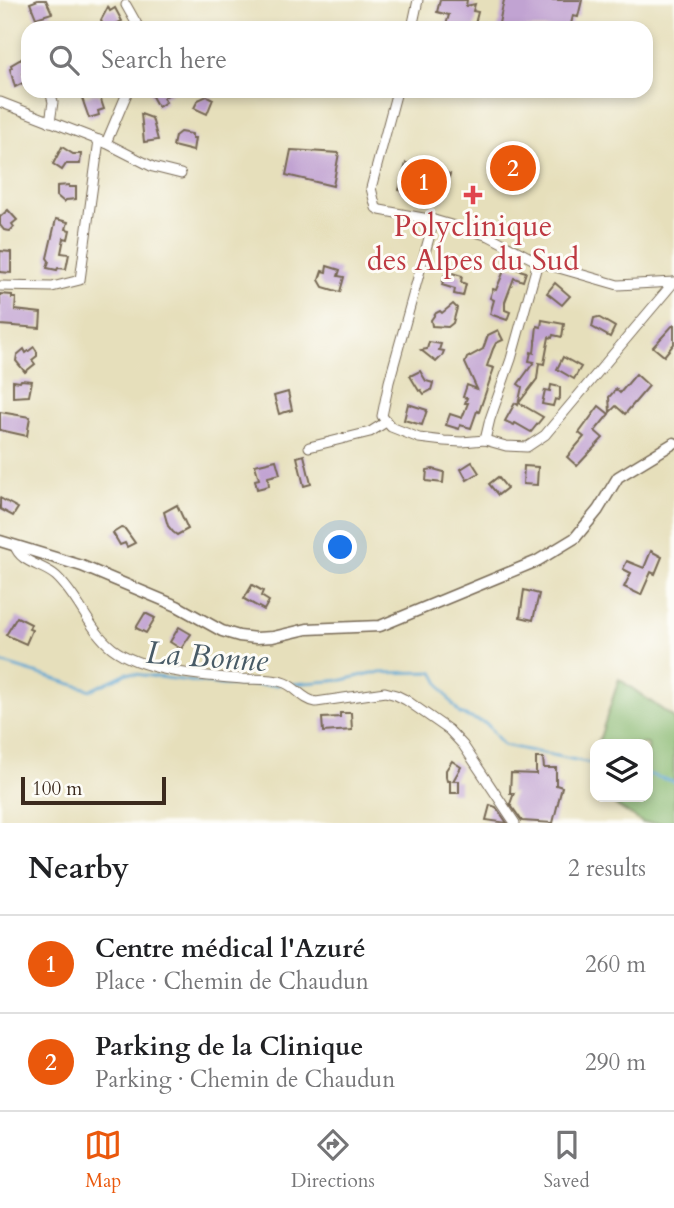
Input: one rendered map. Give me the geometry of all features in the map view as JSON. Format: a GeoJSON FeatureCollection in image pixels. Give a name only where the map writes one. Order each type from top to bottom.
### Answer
{"type":"FeatureCollection","features":[{"type":"Feature","properties":{"kind":"street"},"geometry":{"type":"LineString","coordinates":[[414,21],[418,0]]}},
{"type":"Feature","properties":{"kind":"street"},"geometry":{"type":"LineString","coordinates":[[126,5],[135,21]]}},
{"type":"Feature","properties":{"kind":"street"},"geometry":{"type":"LineString","coordinates":[[50,122],[52,98]]}},
{"type":"Feature","properties":{"kind":"street"},"geometry":{"type":"LineString","coordinates":[[0,286],[52,287],[80,280],[103,142],[125,98]]}},
{"type":"Feature","properties":{"kind":"street"},"geometry":{"type":"LineString","coordinates":[[395,98],[371,188],[373,203],[380,210],[434,220],[489,236],[538,262],[618,285],[674,282]]}},
{"type":"Feature","properties":{"kind":"street"},"geometry":{"type":"LineString","coordinates":[[0,102],[103,142],[153,167],[181,174]]}},
{"type":"Feature","properties":{"kind":"street"},"geometry":{"type":"LineString","coordinates":[[434,220],[382,416],[391,427],[419,438],[462,442],[485,440],[506,446],[527,447],[545,435],[674,282]]}},
{"type":"Feature","properties":{"kind":"street"},"geometry":{"type":"LineString","coordinates":[[485,440],[538,262]]}},
{"type":"Feature","properties":{"kind":"street"},"geometry":{"type":"LineString","coordinates":[[309,447],[370,432],[386,422]]}},
{"type":"Feature","properties":{"kind":"street"},"geometry":{"type":"LineString","coordinates":[[0,541],[106,576],[153,595],[222,631],[239,636],[273,637],[307,629],[380,626],[560,549],[585,527],[618,477],[674,443]]}},
{"type":"Feature","properties":{"kind":"street"},"geometry":{"type":"LineString","coordinates":[[15,546],[23,558],[46,568],[63,583],[100,636],[123,655],[138,662],[206,676],[285,683],[308,701],[385,692],[406,700],[449,730],[463,745],[514,823]]}},
{"type":"Feature","properties":{"kind":"green space"},"geometry":{"type":"Polygon","coordinates":[[[619,679],[674,718],[674,823],[643,823],[611,802],[653,802],[653,739],[600,739],[619,679]]]}},
{"type":"Feature","properties":{"kind":"building"},"geometry":{"type":"Polygon","coordinates":[[[46,0],[52,13],[36,18],[30,3],[46,0]]]}},
{"type":"Feature","properties":{"kind":"building"},"geometry":{"type":"Polygon","coordinates":[[[440,0],[467,0],[466,6],[475,4],[473,11],[478,12],[476,21],[447,21],[449,15],[437,12],[440,0]]]}},
{"type":"Feature","properties":{"kind":"building"},"geometry":{"type":"Polygon","coordinates":[[[504,0],[582,0],[578,17],[573,16],[572,21],[500,21],[504,0]]]}},
{"type":"Feature","properties":{"kind":"building"},"geometry":{"type":"Polygon","coordinates":[[[108,7],[110,11],[115,8],[122,21],[101,21],[108,7]]]}},
{"type":"Feature","properties":{"kind":"building"},"geometry":{"type":"Polygon","coordinates":[[[21,59],[21,84],[15,87],[10,69],[11,65],[21,59]]]}},
{"type":"Feature","properties":{"kind":"building"},"geometry":{"type":"Polygon","coordinates":[[[82,98],[100,98],[104,109],[98,111],[99,115],[89,118],[82,98]]]}},
{"type":"Feature","properties":{"kind":"building"},"geometry":{"type":"Polygon","coordinates":[[[153,98],[163,98],[166,102],[158,107],[153,98]]]}},
{"type":"Feature","properties":{"kind":"building"},"geometry":{"type":"Polygon","coordinates":[[[213,99],[207,114],[194,108],[198,100],[213,99]]]}},
{"type":"Feature","properties":{"kind":"building"},"geometry":{"type":"Polygon","coordinates":[[[141,114],[152,118],[158,140],[144,142],[141,114]]]}},
{"type":"Feature","properties":{"kind":"building"},"geometry":{"type":"Polygon","coordinates":[[[180,132],[192,134],[192,138],[195,138],[193,151],[173,146],[175,136],[180,132]]]}},
{"type":"Feature","properties":{"kind":"building"},"geometry":{"type":"Polygon","coordinates":[[[62,147],[73,154],[81,154],[80,164],[66,164],[62,170],[53,164],[62,147]]]}},
{"type":"Feature","properties":{"kind":"building"},"geometry":{"type":"Polygon","coordinates":[[[291,150],[339,153],[333,186],[286,175],[291,150]]]}},
{"type":"Feature","properties":{"kind":"building"},"geometry":{"type":"Polygon","coordinates":[[[406,163],[450,174],[442,201],[399,190],[406,163]]]}},
{"type":"Feature","properties":{"kind":"building"},"geometry":{"type":"Polygon","coordinates":[[[57,186],[76,187],[76,199],[64,202],[57,196],[57,186]]]}},
{"type":"Feature","properties":{"kind":"building"},"geometry":{"type":"Polygon","coordinates":[[[8,210],[17,220],[10,231],[4,230],[0,225],[0,217],[8,210]]]}},
{"type":"Feature","properties":{"kind":"building"},"geometry":{"type":"Polygon","coordinates":[[[56,219],[68,222],[66,229],[70,230],[68,239],[64,238],[61,253],[69,254],[66,269],[57,270],[47,268],[56,219]]]}},
{"type":"Feature","properties":{"kind":"building"},"geometry":{"type":"Polygon","coordinates":[[[0,251],[11,252],[11,273],[0,272],[0,251]]]}},
{"type":"Feature","properties":{"kind":"building"},"geometry":{"type":"Polygon","coordinates":[[[327,266],[340,270],[338,276],[344,277],[340,292],[323,287],[319,280],[322,271],[326,272],[327,266]]]}},
{"type":"Feature","properties":{"kind":"building"},"geometry":{"type":"Polygon","coordinates":[[[506,266],[526,272],[523,281],[514,278],[505,302],[505,310],[510,312],[507,320],[490,314],[494,300],[490,298],[493,289],[496,290],[506,266]]]}},
{"type":"Feature","properties":{"kind":"building"},"geometry":{"type":"Polygon","coordinates":[[[452,273],[462,276],[461,282],[466,284],[463,296],[454,294],[455,289],[442,285],[444,276],[450,277],[452,273]]]}},
{"type":"Feature","properties":{"kind":"building"},"geometry":{"type":"Polygon","coordinates":[[[555,283],[570,296],[562,305],[547,293],[555,283]]]}},
{"type":"Feature","properties":{"kind":"building"},"geometry":{"type":"Polygon","coordinates":[[[0,294],[16,298],[15,310],[41,313],[40,328],[0,325],[0,294]]]}},
{"type":"Feature","properties":{"kind":"building"},"geometry":{"type":"Polygon","coordinates":[[[453,304],[457,308],[453,323],[448,327],[432,326],[431,320],[436,313],[442,313],[453,304]]]}},
{"type":"Feature","properties":{"kind":"building"},"geometry":{"type":"Polygon","coordinates":[[[598,317],[615,327],[610,337],[592,327],[594,318],[598,317]]]}},
{"type":"Feature","properties":{"kind":"building"},"geometry":{"type":"Polygon","coordinates":[[[542,320],[564,324],[562,337],[549,337],[544,364],[539,363],[537,379],[519,403],[543,417],[531,432],[505,421],[515,403],[518,405],[522,387],[518,384],[534,362],[529,361],[531,352],[534,353],[537,326],[541,327],[542,320]]]}},
{"type":"Feature","properties":{"kind":"building"},"geometry":{"type":"Polygon","coordinates":[[[674,324],[674,344],[664,356],[653,347],[674,324]]]}},
{"type":"Feature","properties":{"kind":"building"},"geometry":{"type":"Polygon","coordinates":[[[498,330],[503,340],[496,343],[493,349],[487,366],[494,368],[471,428],[460,425],[459,429],[446,425],[450,414],[462,418],[468,403],[465,403],[467,398],[463,397],[467,385],[477,389],[465,363],[467,358],[483,349],[488,335],[498,330]]]}},
{"type":"Feature","properties":{"kind":"building"},"geometry":{"type":"Polygon","coordinates":[[[429,342],[441,344],[439,350],[444,351],[436,362],[421,350],[427,349],[429,342]]]}},
{"type":"Feature","properties":{"kind":"building"},"geometry":{"type":"Polygon","coordinates":[[[34,347],[37,356],[32,360],[35,364],[25,372],[16,361],[17,355],[24,349],[26,353],[34,347]]]}},
{"type":"Feature","properties":{"kind":"building"},"geometry":{"type":"Polygon","coordinates":[[[563,357],[581,367],[574,379],[557,369],[563,357]]]}},
{"type":"Feature","properties":{"kind":"building"},"geometry":{"type":"Polygon","coordinates":[[[420,371],[426,381],[433,383],[431,390],[424,394],[419,391],[410,376],[420,371]]]}},
{"type":"Feature","properties":{"kind":"building"},"geometry":{"type":"Polygon","coordinates":[[[636,374],[649,386],[625,414],[616,406],[610,412],[609,397],[616,389],[620,393],[636,374]]]}},
{"type":"Feature","properties":{"kind":"building"},"geometry":{"type":"Polygon","coordinates":[[[13,381],[32,381],[29,396],[13,397],[13,381]]]}},
{"type":"Feature","properties":{"kind":"building"},"geometry":{"type":"Polygon","coordinates":[[[551,385],[560,387],[560,397],[555,399],[553,406],[542,404],[545,390],[550,391],[551,385]]]}},
{"type":"Feature","properties":{"kind":"building"},"geometry":{"type":"Polygon","coordinates":[[[288,392],[292,410],[279,414],[274,396],[288,392]]]}},
{"type":"Feature","properties":{"kind":"building"},"geometry":{"type":"Polygon","coordinates":[[[408,404],[427,410],[422,425],[404,420],[408,404]]]}},
{"type":"Feature","properties":{"kind":"building"},"geometry":{"type":"Polygon","coordinates":[[[599,406],[609,414],[595,431],[603,438],[577,466],[567,457],[584,437],[579,433],[599,406]]]}},
{"type":"Feature","properties":{"kind":"building"},"geometry":{"type":"Polygon","coordinates":[[[0,412],[30,417],[27,436],[0,430],[0,412]]]}},
{"type":"Feature","properties":{"kind":"building"},"geometry":{"type":"Polygon","coordinates":[[[304,455],[311,484],[304,486],[297,457],[304,455]]]}},
{"type":"Feature","properties":{"kind":"building"},"geometry":{"type":"Polygon","coordinates":[[[276,460],[280,474],[268,477],[269,486],[257,489],[255,480],[259,479],[255,465],[276,460]]]}},
{"type":"Feature","properties":{"kind":"building"},"geometry":{"type":"Polygon","coordinates":[[[472,462],[479,473],[467,480],[461,469],[472,462]]]}},
{"type":"Feature","properties":{"kind":"building"},"geometry":{"type":"Polygon","coordinates":[[[524,466],[538,467],[537,485],[523,484],[524,466]]]}},
{"type":"Feature","properties":{"kind":"building"},"geometry":{"type":"Polygon","coordinates":[[[427,470],[444,472],[443,483],[426,481],[427,470]]]}},
{"type":"Feature","properties":{"kind":"building"},"geometry":{"type":"Polygon","coordinates":[[[498,477],[507,488],[498,495],[489,484],[498,477]]]}},
{"type":"Feature","properties":{"kind":"building"},"geometry":{"type":"Polygon","coordinates":[[[0,498],[18,508],[13,516],[0,509],[0,498]]]}},
{"type":"Feature","properties":{"kind":"building"},"geometry":{"type":"Polygon","coordinates":[[[177,505],[188,529],[177,535],[168,526],[164,512],[177,505]]]}},
{"type":"Feature","properties":{"kind":"building"},"geometry":{"type":"Polygon","coordinates":[[[121,528],[125,529],[135,543],[127,547],[125,543],[120,545],[113,533],[121,528]]]}},
{"type":"Feature","properties":{"kind":"building"},"geometry":{"type":"Polygon","coordinates":[[[651,551],[662,557],[655,574],[651,572],[641,595],[624,587],[631,573],[623,569],[627,561],[644,568],[651,551]]]}},
{"type":"Feature","properties":{"kind":"building"},"geometry":{"type":"Polygon","coordinates":[[[252,585],[263,591],[261,596],[269,601],[264,610],[244,599],[252,585]]]}},
{"type":"Feature","properties":{"kind":"building"},"geometry":{"type":"Polygon","coordinates":[[[524,590],[539,594],[533,620],[520,617],[524,590]]]}},
{"type":"Feature","properties":{"kind":"building"},"geometry":{"type":"Polygon","coordinates":[[[145,613],[155,618],[146,633],[136,628],[145,613]]]}},
{"type":"Feature","properties":{"kind":"building"},"geometry":{"type":"Polygon","coordinates":[[[17,617],[31,624],[29,629],[32,630],[26,644],[6,635],[17,617]]]}},
{"type":"Feature","properties":{"kind":"building"},"geometry":{"type":"Polygon","coordinates":[[[179,627],[191,634],[181,649],[170,642],[179,627]]]}},
{"type":"Feature","properties":{"kind":"building"},"geometry":{"type":"Polygon","coordinates":[[[340,713],[351,713],[352,730],[323,732],[322,718],[340,717],[340,713]]]}},
{"type":"Feature","properties":{"kind":"building"},"geometry":{"type":"Polygon","coordinates":[[[536,758],[543,758],[544,768],[556,768],[556,785],[562,787],[553,823],[522,821],[510,804],[514,793],[510,793],[511,773],[536,774],[536,758]]]}},
{"type":"Feature","properties":{"kind":"building"},"geometry":{"type":"Polygon","coordinates":[[[452,761],[461,767],[453,781],[459,781],[459,793],[450,793],[450,781],[447,781],[446,777],[446,770],[452,761]]]}},
{"type":"Feature","properties":{"kind":"building"},"geometry":{"type":"Polygon","coordinates":[[[490,805],[496,807],[507,823],[486,820],[490,805]]]}},
{"type":"Feature","properties":{"kind":"waterway","name":"La Bonne"},"geometry":{"type":"LineString","coordinates":[[0,662],[91,690],[127,673],[220,685],[279,685]]}},
{"type":"Feature","properties":{"kind":"waterway"},"geometry":{"type":"LineString","coordinates":[[292,684],[343,680],[372,673],[433,672],[460,714],[487,724],[503,745],[590,763]]}},
{"type":"Feature","properties":{"kind":"waterway"},"geometry":{"type":"LineString","coordinates":[[653,776],[674,782]]}},
{"type":"Feature","properties":{"kind":"place","name":"Parking de la Clinique"},"geometry":{"type":"Point","coordinates":[513,168]}},
{"type":"Feature","properties":{"kind":"place","name":"Centre médical l'Azuré"},"geometry":{"type":"Point","coordinates":[424,182]}},
{"type":"Feature","properties":{"kind":"place","name":"Polyclinique des Alpes du Sud"},"geometry":{"type":"Point","coordinates":[473,195]}}]}
